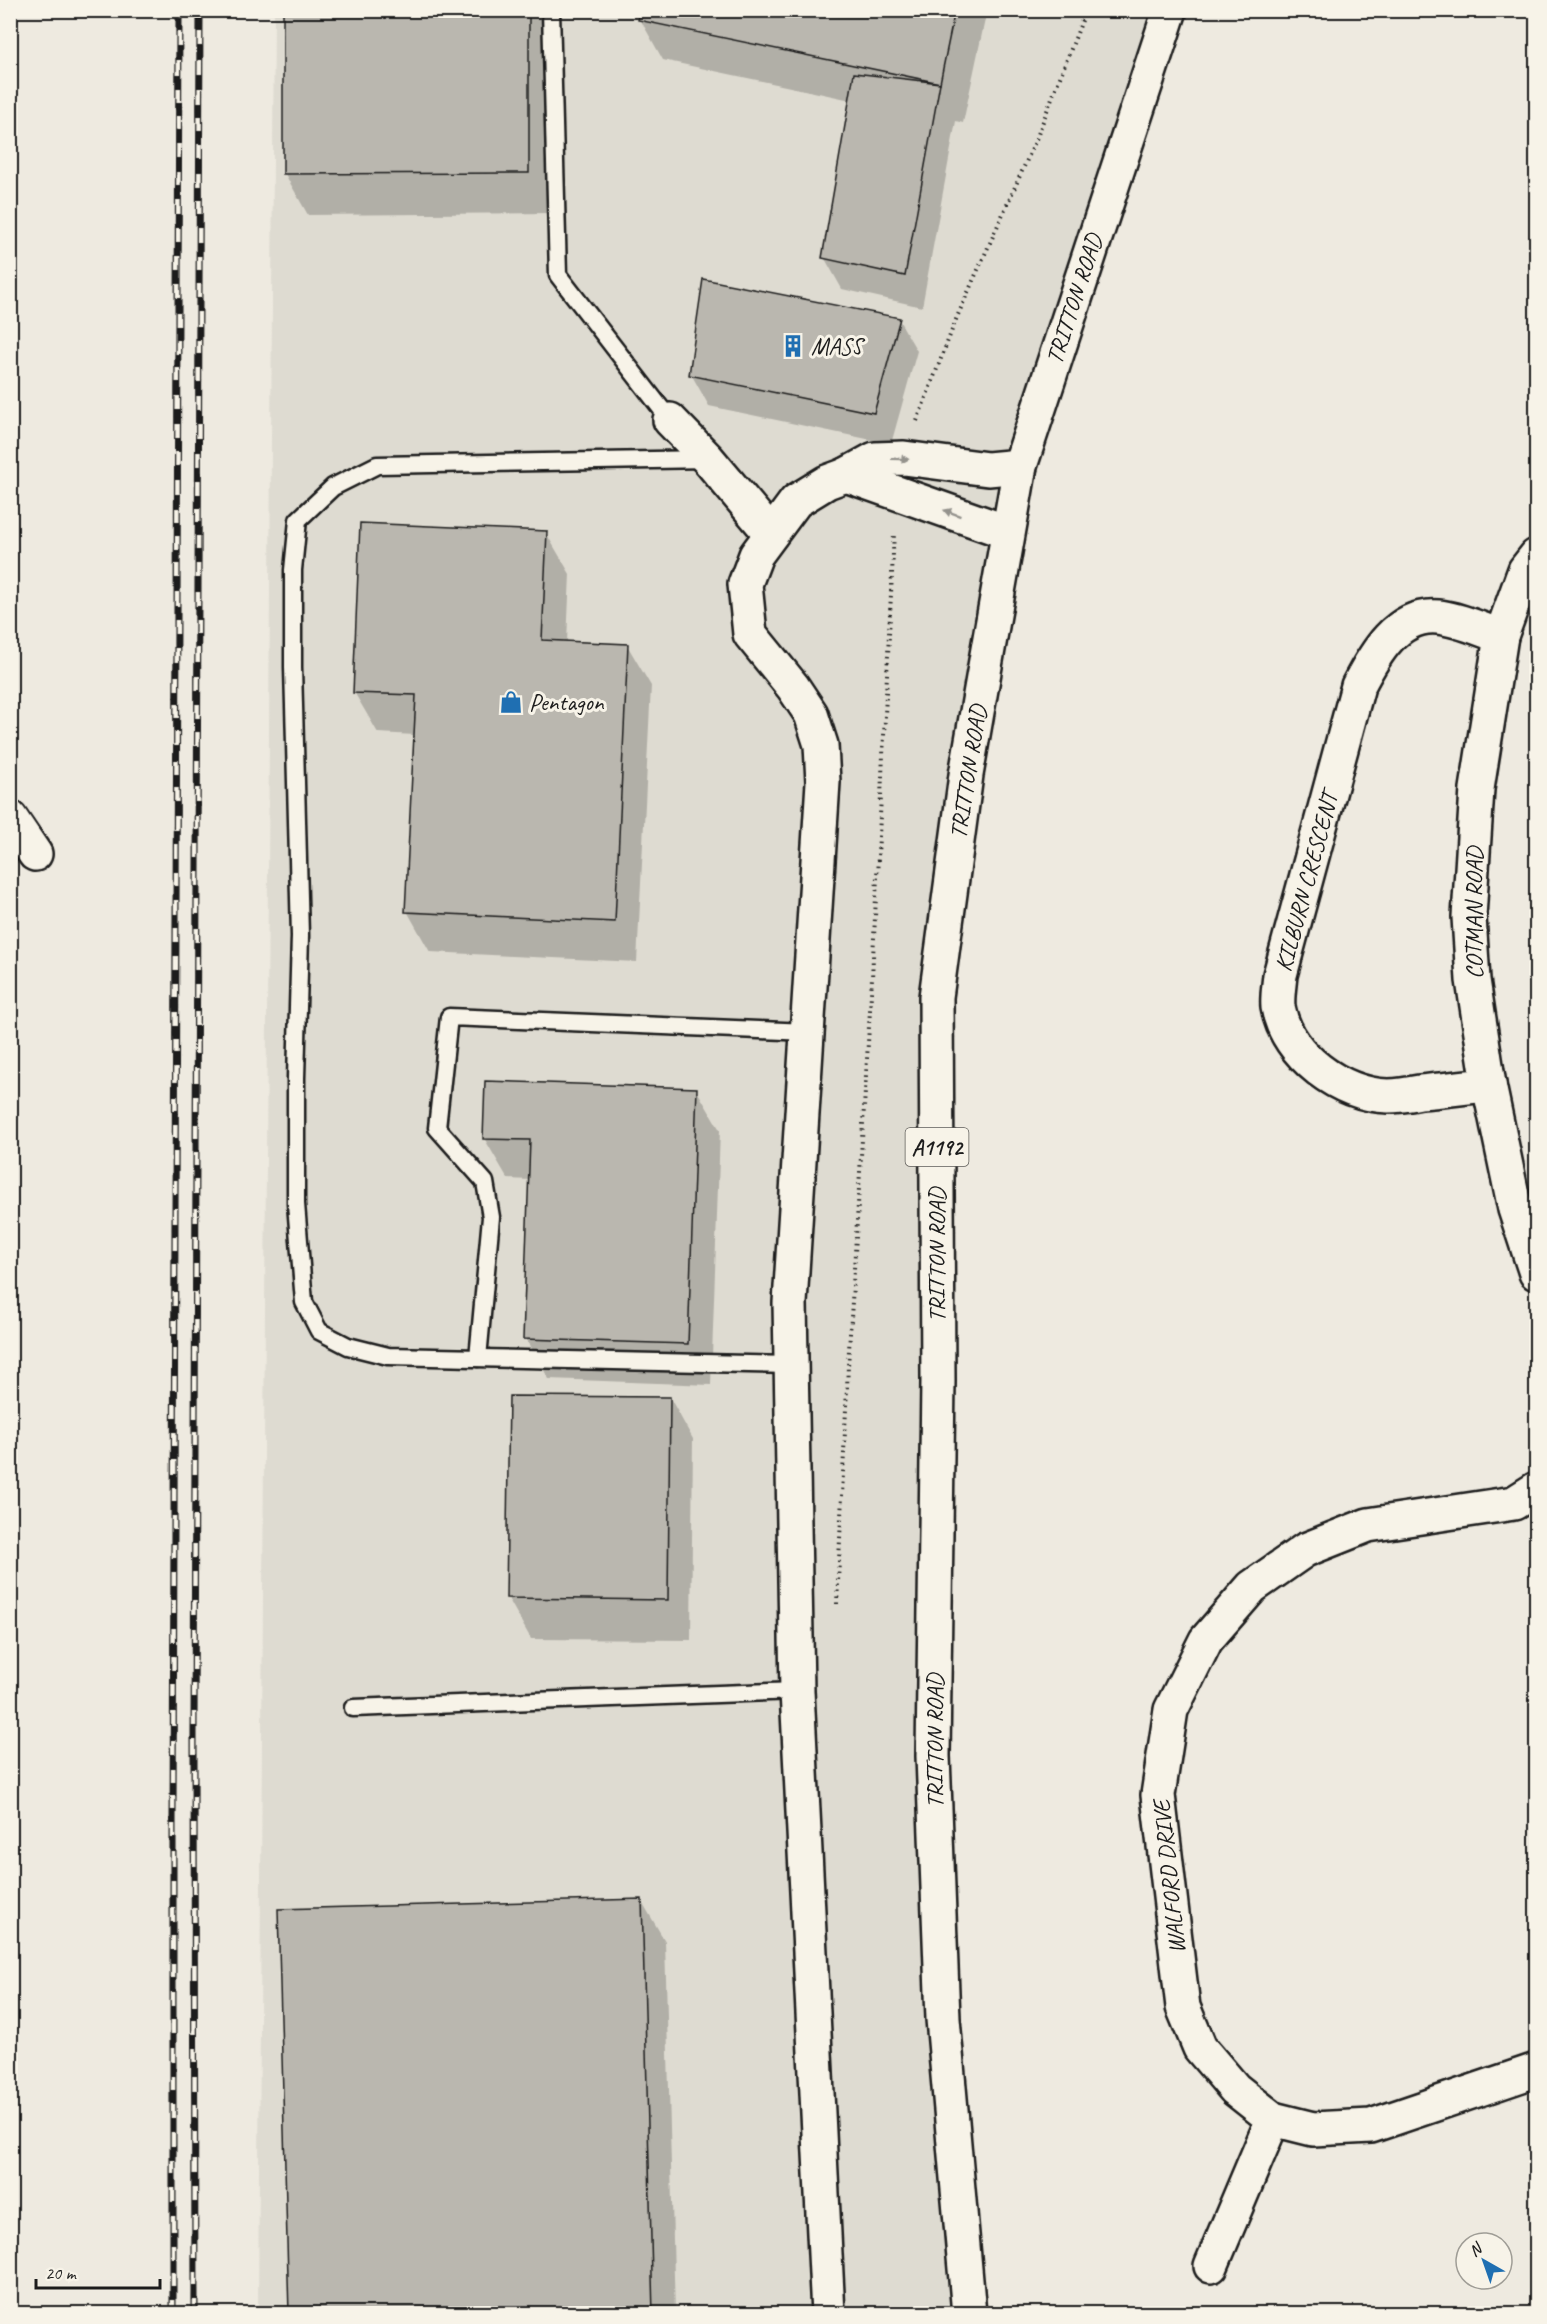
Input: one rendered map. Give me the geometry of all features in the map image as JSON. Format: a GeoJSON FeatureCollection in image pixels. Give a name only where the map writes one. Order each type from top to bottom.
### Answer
{"type":"FeatureCollection","features":[{"type":"Feature","properties":{"kind":"street","name":"TRITTON ROAD"},"geometry":{"type":"LineString","coordinates":[[969,2313],[943,2019],[933,1756],[938,1381],[936,997],[966,775],[1020,466],[1170,10]]}},
{"type":"Feature","properties":{"kind":"street"},"geometry":{"type":"LineString","coordinates":[[670,420],[708,459],[771,534]]}},
{"type":"Feature","properties":{"kind":"street"},"geometry":{"type":"LineString","coordinates":[[828,2313],[797,1691],[790,1303],[823,782],[821,745],[811,714],[794,687],[750,634],[745,585],[756,555],[796,501],[827,482],[846,475],[875,459],[904,458],[988,470],[1020,466]]}},
{"type":"Feature","properties":{"kind":"street"},"geometry":{"type":"LineString","coordinates":[[846,475],[1007,532]]}},
{"type":"Feature","properties":{"kind":"street","name":"COTMAN ROAD"},"geometry":{"type":"LineString","coordinates":[[1536,556],[1525,570],[1501,636],[1477,789],[1469,917],[1473,980],[1489,1085],[1515,1209],[1536,1273]]}},
{"type":"Feature","properties":{"kind":"street","name":"KILBURN CRESCENT"},"geometry":{"type":"LineString","coordinates":[[1489,1085],[1388,1096],[1357,1091],[1327,1076],[1309,1061],[1294,1043],[1278,1008],[1278,991],[1280,975],[1358,686],[1372,658],[1390,636],[1411,621],[1438,617],[1501,636]]}},
{"type":"Feature","properties":{"kind":"street"},"geometry":{"type":"LineString","coordinates":[[10,817],[35,854]]}},
{"type":"Feature","properties":{"kind":"street","name":"WALFORD DRIVE"},"geometry":{"type":"LineString","coordinates":[[1536,1489],[1514,1503],[1368,1525],[1305,1550],[1251,1587],[1206,1640],[1171,1710],[1158,1794],[1183,2007],[1200,2048],[1235,2089],[1273,2119],[1313,2129],[1371,2126],[1536,2070]]}},
{"type":"Feature","properties":{"kind":"street"},"geometry":{"type":"LineString","coordinates":[[1211,2266],[1273,2119]]}},
{"type":"Feature","properties":{"kind":"lane"},"geometry":{"type":"LineString","coordinates":[[551,10],[558,274],[670,420]]}},
{"type":"Feature","properties":{"kind":"lane"},"geometry":{"type":"LineString","coordinates":[[708,459],[377,465],[333,487],[298,520],[293,570],[300,936],[296,1204],[304,1302],[320,1331],[348,1346],[388,1356],[792,1365]]}},
{"type":"Feature","properties":{"kind":"lane"},"geometry":{"type":"LineString","coordinates":[[478,1358],[492,1217],[485,1182],[437,1128],[449,1017],[808,1032]]}},
{"type":"Feature","properties":{"kind":"lane"},"geometry":{"type":"LineString","coordinates":[[353,1708],[797,1691]]}},
{"type":"Feature","properties":{"kind":"path"},"geometry":{"type":"LineString","coordinates":[[916,422],[957,317],[1035,141],[1086,10]]}},
{"type":"Feature","properties":{"kind":"path"},"geometry":{"type":"LineString","coordinates":[[836,1613],[848,1365],[872,978],[894,525]]}},
{"type":"Feature","properties":{"kind":"shaded area"},"geometry":{"type":"Polygon","coordinates":[[[274,11],[1159,11],[1020,466],[950,893],[933,1756],[969,2313],[258,2314],[274,11]]]}},
{"type":"Feature","properties":{"kind":"building"},"geometry":{"type":"Polygon","coordinates":[[[283,10],[529,10],[529,173],[283,174],[283,10]]]}},
{"type":"Feature","properties":{"kind":"building"},"geometry":{"type":"Polygon","coordinates":[[[640,10],[955,10],[940,83],[638,20],[640,10]]]}},
{"type":"Feature","properties":{"kind":"building","name":"MASS"},"geometry":{"type":"Polygon","coordinates":[[[854,73],[940,83],[905,276],[822,258],[854,73]]]}},
{"type":"Feature","properties":{"kind":"building","name":"MASS"},"geometry":{"type":"Polygon","coordinates":[[[703,279],[900,318],[874,413],[689,375],[703,279]]]}},
{"type":"Feature","properties":{"kind":"building"},"geometry":{"type":"Polygon","coordinates":[[[360,523],[547,531],[542,640],[628,644],[615,922],[405,912],[416,695],[353,693],[360,523]]]}},
{"type":"Feature","properties":{"kind":"building"},"geometry":{"type":"Polygon","coordinates":[[[485,1081],[697,1088],[688,1344],[523,1339],[530,1140],[483,1139],[485,1081]]]}},
{"type":"Feature","properties":{"kind":"building"},"geometry":{"type":"Polygon","coordinates":[[[509,1396],[670,1397],[668,1600],[506,1598],[509,1396]]]}},
{"type":"Feature","properties":{"kind":"building"},"geometry":{"type":"Polygon","coordinates":[[[642,1899],[653,2314],[289,2314],[278,1909],[642,1899]]]}},
{"type":"Feature","properties":{"kind":"railway"},"geometry":{"type":"LineString","coordinates":[[173,2314],[179,10]]}},
{"type":"Feature","properties":{"kind":"railway"},"geometry":{"type":"LineString","coordinates":[[195,2314],[194,1733],[200,10]]}},
{"type":"Feature","properties":{"kind":"place","name":"MASS"},"geometry":{"type":"Point","coordinates":[793,346]}},
{"type":"Feature","properties":{"kind":"place","name":"Pentagon"},"geometry":{"type":"Point","coordinates":[511,702]}}]}
